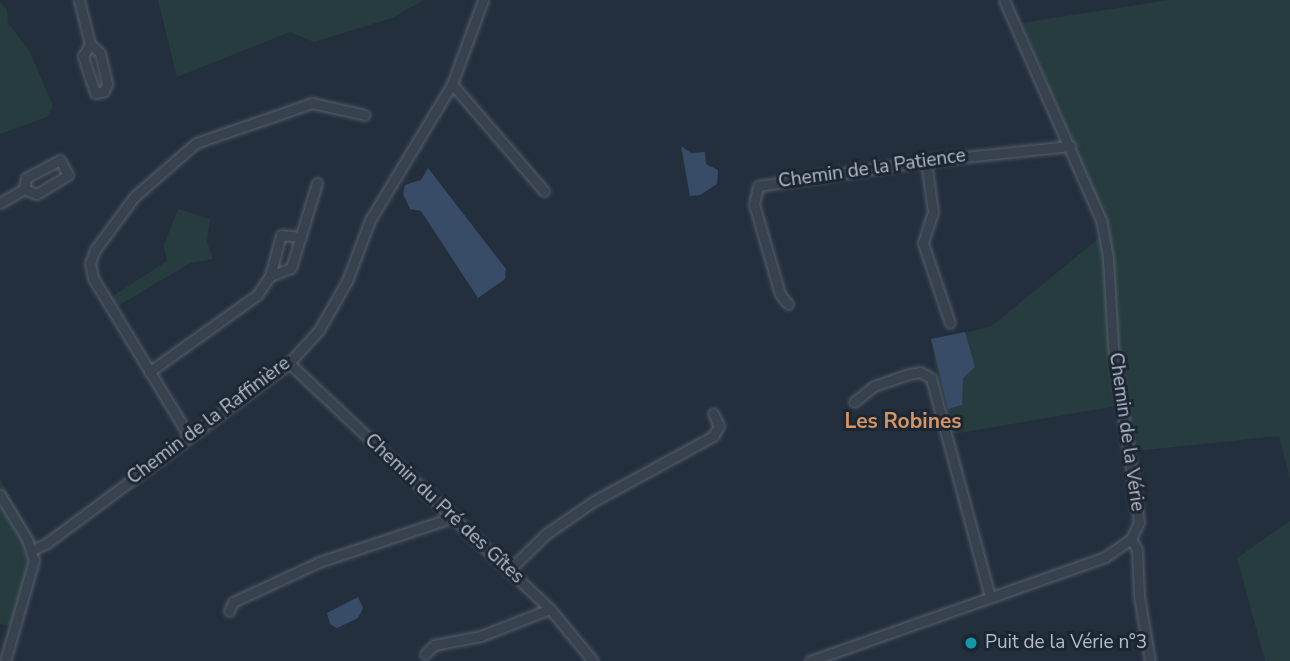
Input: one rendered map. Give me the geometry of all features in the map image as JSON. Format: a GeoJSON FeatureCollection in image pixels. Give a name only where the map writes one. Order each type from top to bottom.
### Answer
{"type":"FeatureCollection","features":[{"type":"Feature","properties":{"kind":"street"},"geometry":{"type":"LineString","coordinates":[[79,0],[90,44],[100,53],[107,84],[104,91],[94,93],[90,87],[83,56],[90,44]]}},
{"type":"Feature","properties":{"kind":"street","name":"Chemin de la Raffinière"},"geometry":{"type":"LineString","coordinates":[[32,550],[47,544],[289,363],[333,308],[370,220],[452,85],[483,0]]}},
{"type":"Feature","properties":{"kind":"street","name":"Chemin de la Vérie"},"geometry":{"type":"LineString","coordinates":[[810,661],[1105,557],[1131,539],[1139,508],[1113,345],[1108,258],[1101,220],[1004,0]]}},
{"type":"Feature","properties":{"kind":"street"},"geometry":{"type":"LineString","coordinates":[[452,85],[544,191]]}},
{"type":"Feature","properties":{"kind":"street"},"geometry":{"type":"LineString","coordinates":[[188,436],[91,271],[95,250],[134,197],[180,154],[209,137],[312,103],[365,115]]}},
{"type":"Feature","properties":{"kind":"street","name":"Chemin de la Patience"},"geometry":{"type":"LineString","coordinates":[[788,304],[780,294],[757,217],[754,190],[769,183],[926,161],[1070,146]]}},
{"type":"Feature","properties":{"kind":"street"},"geometry":{"type":"LineString","coordinates":[[60,160],[68,175],[36,194],[24,189],[26,178],[60,160]]}},
{"type":"Feature","properties":{"kind":"street"},"geometry":{"type":"LineString","coordinates":[[926,161],[933,212],[923,243],[950,323]]}},
{"type":"Feature","properties":{"kind":"street"},"geometry":{"type":"LineString","coordinates":[[149,372],[239,310],[270,276],[291,268],[317,183]]}},
{"type":"Feature","properties":{"kind":"street"},"geometry":{"type":"LineString","coordinates":[[0,202],[24,189]]}},
{"type":"Feature","properties":{"kind":"street"},"geometry":{"type":"LineString","coordinates":[[270,276],[281,235],[301,236]]}},
{"type":"Feature","properties":{"kind":"street","name":"Chemin du Pré des Gîtes"},"geometry":{"type":"LineString","coordinates":[[289,363],[550,609],[593,661]]}},
{"type":"Feature","properties":{"kind":"street"},"geometry":{"type":"LineString","coordinates":[[854,402],[874,386],[909,374],[920,372],[931,378],[990,596]]}},
{"type":"Feature","properties":{"kind":"street"},"geometry":{"type":"LineString","coordinates":[[509,570],[546,534],[594,501],[713,436],[719,426],[713,413]]}},
{"type":"Feature","properties":{"kind":"street"},"geometry":{"type":"LineString","coordinates":[[0,495],[32,550],[31,577],[13,622],[5,661]]}},
{"type":"Feature","properties":{"kind":"street"},"geometry":{"type":"LineString","coordinates":[[229,611],[233,602],[318,562],[454,517]]}},
{"type":"Feature","properties":{"kind":"street"},"geometry":{"type":"LineString","coordinates":[[1131,539],[1137,550],[1139,596],[1150,661]]}},
{"type":"Feature","properties":{"kind":"street"},"geometry":{"type":"LineString","coordinates":[[425,654],[434,645],[481,636],[550,609]]}},
{"type":"Feature","properties":{"kind":"green space"},"geometry":{"type":"Polygon","coordinates":[[[158,0],[424,0],[392,18],[314,42],[290,32],[177,77],[158,0]]]}},
{"type":"Feature","properties":{"kind":"green space"},"geometry":{"type":"Polygon","coordinates":[[[1169,0],[1290,0],[1290,479],[1279,436],[1125,452],[1117,406],[953,434],[934,363],[934,341],[992,326],[1110,229],[1022,23],[1169,0]]]}},
{"type":"Feature","properties":{"kind":"green space"},"geometry":{"type":"Polygon","coordinates":[[[0,2],[7,10],[8,23],[30,52],[53,106],[47,117],[0,134],[0,2]]]}},
{"type":"Feature","properties":{"kind":"green space"},"geometry":{"type":"Polygon","coordinates":[[[178,209],[210,219],[207,242],[213,259],[190,263],[118,306],[110,298],[167,261],[164,245],[178,209]]]}},
{"type":"Feature","properties":{"kind":"green space"},"geometry":{"type":"Polygon","coordinates":[[[0,478],[41,552],[18,627],[0,624],[0,478]]]}},
{"type":"Feature","properties":{"kind":"green space"},"geometry":{"type":"Polygon","coordinates":[[[1290,521],[1290,661],[1265,661],[1237,558],[1290,521]]]}},
{"type":"Feature","properties":{"kind":"water"},"geometry":{"type":"Polygon","coordinates":[[[681,146],[691,153],[705,152],[706,164],[718,170],[717,184],[700,195],[690,196],[681,146]]]}},
{"type":"Feature","properties":{"kind":"water"},"geometry":{"type":"Polygon","coordinates":[[[428,168],[506,269],[505,279],[478,298],[421,211],[410,209],[403,194],[405,185],[421,180],[428,168]]]}},
{"type":"Feature","properties":{"kind":"water"},"geometry":{"type":"Polygon","coordinates":[[[965,332],[975,367],[963,378],[962,405],[948,409],[931,339],[965,332]]]}},
{"type":"Feature","properties":{"kind":"water"},"geometry":{"type":"Polygon","coordinates":[[[358,597],[363,608],[358,618],[337,628],[330,624],[327,613],[358,597]]]}},
{"type":"Feature","properties":{"kind":"place","name":"Puit de la Vérie n°3"},"geometry":{"type":"Point","coordinates":[971,643]}},
{"type":"Feature","properties":{"kind":"district","name":"Les Robines"},"geometry":{"type":"Point","coordinates":[903,421]}}]}
